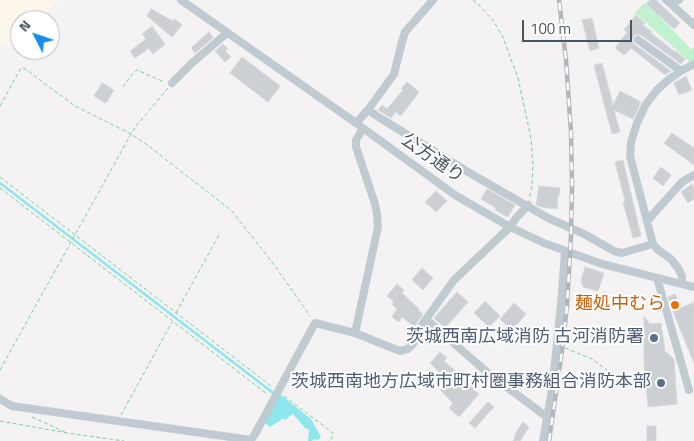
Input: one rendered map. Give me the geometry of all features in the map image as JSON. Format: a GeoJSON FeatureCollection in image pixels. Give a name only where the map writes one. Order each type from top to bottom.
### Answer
{"type":"FeatureCollection","features":[{"type":"Feature","properties":{"kind":"street","name":"公方通り"},"geometry":{"type":"LineString","coordinates":[[181,0],[455,195],[510,227],[602,264],[694,287]]}},
{"type":"Feature","properties":{"kind":"street"},"geometry":{"type":"LineString","coordinates":[[355,334],[378,227],[375,204],[356,147],[359,126],[394,74],[405,32],[434,0]]}},
{"type":"Feature","properties":{"kind":"street"},"geometry":{"type":"LineString","coordinates":[[669,2],[679,0]]}},
{"type":"Feature","properties":{"kind":"street"},"geometry":{"type":"LineString","coordinates":[[669,2],[694,25]]}},
{"type":"Feature","properties":{"kind":"street"},"geometry":{"type":"LineString","coordinates":[[172,83],[227,33]]}},
{"type":"Feature","properties":{"kind":"street"},"geometry":{"type":"LineString","coordinates":[[638,40],[681,71]]}},
{"type":"Feature","properties":{"kind":"street"},"geometry":{"type":"LineString","coordinates":[[682,284],[682,276],[678,268],[671,259],[653,244],[630,156],[631,142],[646,104],[657,90],[681,71],[694,64]]}},
{"type":"Feature","properties":{"kind":"street"},"geometry":{"type":"LineString","coordinates":[[368,110],[460,167],[548,218],[584,234],[614,251],[622,253],[653,244]]}},
{"type":"Feature","properties":{"kind":"street"},"geometry":{"type":"LineString","coordinates":[[648,221],[682,182],[693,178]]}},
{"type":"Feature","properties":{"kind":"street"},"geometry":{"type":"LineString","coordinates":[[0,399],[12,406],[251,440],[315,323],[355,334],[400,351],[408,349],[413,344],[419,329],[427,320],[447,288],[510,227],[528,205]]}},
{"type":"Feature","properties":{"kind":"street"},"geometry":{"type":"LineString","coordinates":[[543,441],[557,345],[565,250]]}},
{"type":"Feature","properties":{"kind":"street"},"geometry":{"type":"LineString","coordinates":[[658,278],[689,390]]}},
{"type":"Feature","properties":{"kind":"street"},"geometry":{"type":"LineString","coordinates":[[427,320],[488,373],[547,417]]}},
{"type":"Feature","properties":{"kind":"path"},"geometry":{"type":"LineString","coordinates":[[473,0],[492,18],[502,36],[518,78],[531,138],[533,165],[532,186],[528,205]]}},
{"type":"Feature","properties":{"kind":"path"},"geometry":{"type":"LineString","coordinates":[[0,106],[21,68],[24,68],[75,106],[131,134],[146,144],[232,210],[275,266],[315,323]]}},
{"type":"Feature","properties":{"kind":"path"},"geometry":{"type":"LineString","coordinates":[[123,87],[137,70],[167,83],[172,83]]}},
{"type":"Feature","properties":{"kind":"path"},"geometry":{"type":"LineString","coordinates":[[0,370],[131,134],[172,83]]}},
{"type":"Feature","properties":{"kind":"path"},"geometry":{"type":"LineString","coordinates":[[0,177],[333,433],[333,437],[328,441]]}},
{"type":"Feature","properties":{"kind":"path"},"geometry":{"type":"LineString","coordinates":[[0,188],[274,399]]}},
{"type":"Feature","properties":{"kind":"path"},"geometry":{"type":"LineString","coordinates":[[176,313],[220,233]]}},
{"type":"Feature","properties":{"kind":"path"},"geometry":{"type":"LineString","coordinates":[[118,420],[172,321]]}},
{"type":"Feature","properties":{"kind":"path"},"geometry":{"type":"LineString","coordinates":[[557,345],[592,359],[611,375]]}},
{"type":"Feature","properties":{"kind":"path"},"geometry":{"type":"LineString","coordinates":[[28,416],[67,433]]}},
{"type":"Feature","properties":{"kind":"path"},"geometry":{"type":"LineString","coordinates":[[0,421],[124,441]]}},
{"type":"Feature","properties":{"kind":"shaded area"},"geometry":{"type":"Polygon","coordinates":[[[0,0],[58,0],[48,10],[10,10],[10,44],[7,47],[0,43],[0,0]]]}},
{"type":"Feature","properties":{"kind":"green space"},"geometry":{"type":"Polygon","coordinates":[[[644,3],[691,49],[694,47],[694,61],[690,62],[635,13],[644,3]]]}},
{"type":"Feature","properties":{"kind":"water"},"geometry":{"type":"Polygon","coordinates":[[[281,395],[311,419],[321,437],[318,440],[308,441],[309,430],[293,414],[270,427],[265,423],[281,395]]]}},
{"type":"Feature","properties":{"kind":"building"},"geometry":{"type":"Polygon","coordinates":[[[650,0],[656,0],[680,23],[674,29],[646,4],[650,0]]]}},
{"type":"Feature","properties":{"kind":"building"},"geometry":{"type":"Polygon","coordinates":[[[151,9],[173,21],[175,19],[182,25],[172,37],[147,16],[151,9]]]}},
{"type":"Feature","properties":{"kind":"building"},"geometry":{"type":"Polygon","coordinates":[[[636,15],[645,23],[643,25],[651,33],[685,59],[681,64],[641,35],[635,35],[632,40],[634,44],[671,71],[665,75],[631,48],[624,55],[615,48],[627,32],[624,30],[636,15]]]}},
{"type":"Feature","properties":{"kind":"building"},"geometry":{"type":"Polygon","coordinates":[[[592,18],[599,48],[590,51],[582,20],[592,18]]]}},
{"type":"Feature","properties":{"kind":"building"},"geometry":{"type":"Polygon","coordinates":[[[152,26],[165,44],[153,54],[149,48],[135,58],[130,51],[146,39],[142,34],[152,26]]]}},
{"type":"Feature","properties":{"kind":"building"},"geometry":{"type":"Polygon","coordinates":[[[209,32],[213,38],[195,53],[191,48],[209,32]]]}},
{"type":"Feature","properties":{"kind":"building"},"geometry":{"type":"Polygon","coordinates":[[[223,44],[228,49],[225,51],[231,57],[225,62],[215,51],[223,44]]]}},
{"type":"Feature","properties":{"kind":"building"},"geometry":{"type":"Polygon","coordinates":[[[242,57],[280,86],[268,102],[230,73],[242,57]]]}},
{"type":"Feature","properties":{"kind":"building"},"geometry":{"type":"Polygon","coordinates":[[[602,63],[613,105],[620,91],[641,102],[633,119],[614,110],[620,132],[612,134],[594,65],[602,63]]]}},
{"type":"Feature","properties":{"kind":"building"},"geometry":{"type":"Polygon","coordinates":[[[686,76],[692,90],[679,95],[674,83],[686,76]]]}},
{"type":"Feature","properties":{"kind":"building"},"geometry":{"type":"Polygon","coordinates":[[[407,82],[419,92],[401,116],[396,112],[391,118],[378,110],[382,105],[387,109],[403,90],[401,89],[407,82]]]}},
{"type":"Feature","properties":{"kind":"building"},"geometry":{"type":"Polygon","coordinates":[[[102,83],[114,90],[106,103],[94,96],[102,83]]]}},
{"type":"Feature","properties":{"kind":"building"},"geometry":{"type":"Polygon","coordinates":[[[672,133],[694,148],[694,165],[664,143],[672,133]]]}},
{"type":"Feature","properties":{"kind":"building"},"geometry":{"type":"Polygon","coordinates":[[[623,160],[641,236],[633,238],[615,162],[623,160]]]}},
{"type":"Feature","properties":{"kind":"building"},"geometry":{"type":"Polygon","coordinates":[[[661,167],[671,175],[663,186],[653,178],[661,167]]]}},
{"type":"Feature","properties":{"kind":"building"},"geometry":{"type":"Polygon","coordinates":[[[692,184],[694,199],[688,203],[681,192],[692,184]]]}},
{"type":"Feature","properties":{"kind":"building"},"geometry":{"type":"Polygon","coordinates":[[[539,186],[560,188],[557,209],[536,205],[539,186]]]}},
{"type":"Feature","properties":{"kind":"building"},"geometry":{"type":"Polygon","coordinates":[[[487,189],[515,205],[508,217],[481,199],[487,189]]]}},
{"type":"Feature","properties":{"kind":"building"},"geometry":{"type":"Polygon","coordinates":[[[436,191],[447,201],[436,212],[425,202],[436,191]]]}},
{"type":"Feature","properties":{"kind":"building"},"geometry":{"type":"Polygon","coordinates":[[[585,267],[604,273],[598,291],[583,287],[581,281],[585,267]]]}},
{"type":"Feature","properties":{"kind":"building"},"geometry":{"type":"Polygon","coordinates":[[[422,268],[433,278],[423,290],[412,280],[422,268]]]}},
{"type":"Feature","properties":{"kind":"building"},"geometry":{"type":"Polygon","coordinates":[[[397,284],[404,290],[402,293],[423,314],[414,327],[402,317],[399,322],[392,317],[397,309],[392,304],[394,302],[387,296],[397,284]]]}},
{"type":"Feature","properties":{"kind":"building"},"geometry":{"type":"Polygon","coordinates":[[[457,292],[468,302],[445,328],[434,318],[457,292]]]}},
{"type":"Feature","properties":{"kind":"building"},"geometry":{"type":"Polygon","coordinates":[[[675,294],[681,308],[694,302],[694,363],[668,297],[675,294]]]}},
{"type":"Feature","properties":{"kind":"building"},"geometry":{"type":"Polygon","coordinates":[[[485,301],[500,316],[489,327],[474,313],[485,301]]]}},
{"type":"Feature","properties":{"kind":"building"},"geometry":{"type":"Polygon","coordinates":[[[514,303],[526,314],[512,330],[500,319],[514,303]]]}},
{"type":"Feature","properties":{"kind":"building","name":"茨城西南地方広域市町村圏事務組合消防本部"},"geometry":{"type":"Polygon","coordinates":[[[644,316],[650,324],[661,323],[665,351],[674,359],[677,404],[648,407],[644,361],[644,316]]]}},
{"type":"Feature","properties":{"kind":"building"},"geometry":{"type":"Polygon","coordinates":[[[440,352],[447,358],[444,361],[469,383],[473,378],[479,384],[474,390],[479,394],[459,417],[449,408],[453,403],[440,390],[448,381],[430,363],[440,352]]]}},
{"type":"Feature","properties":{"kind":"building"},"geometry":{"type":"Polygon","coordinates":[[[488,402],[494,407],[475,428],[469,423],[488,402]]]}},
{"type":"Feature","properties":{"kind":"building"},"geometry":{"type":"Polygon","coordinates":[[[523,422],[529,427],[520,441],[513,441],[515,434],[523,422]]]}},
{"type":"Feature","properties":{"kind":"building"},"geometry":{"type":"Polygon","coordinates":[[[647,426],[656,426],[656,441],[647,441],[647,426]]]}},
{"type":"Feature","properties":{"kind":"waterway"},"geometry":{"type":"LineString","coordinates":[[0,183],[272,392]]}},
{"type":"Feature","properties":{"kind":"railway"},"geometry":{"type":"LineString","coordinates":[[549,441],[567,306],[571,236],[571,132],[566,60],[559,0]]}},
{"type":"Feature","properties":{"kind":"place","name":"麺処中むら"},"geometry":{"type":"Point","coordinates":[675,305]}},
{"type":"Feature","properties":{"kind":"place","name":"茨城西南広域消防 古河消防署"},"geometry":{"type":"Point","coordinates":[654,338]}},
{"type":"Feature","properties":{"kind":"place","name":"茨城西南地方広域市町村圏事務組合消防本部"},"geometry":{"type":"Point","coordinates":[661,383]}}]}
